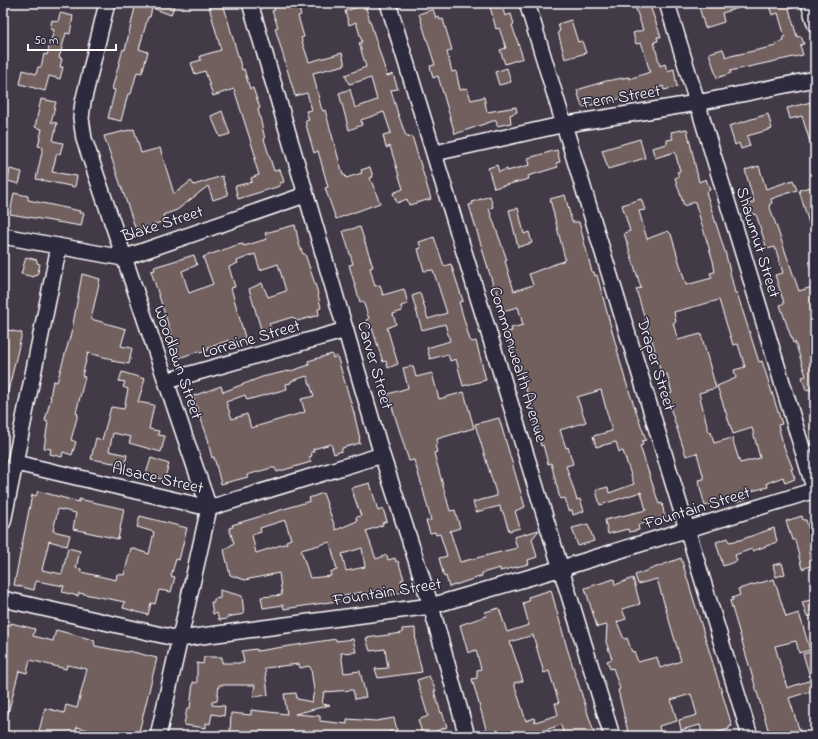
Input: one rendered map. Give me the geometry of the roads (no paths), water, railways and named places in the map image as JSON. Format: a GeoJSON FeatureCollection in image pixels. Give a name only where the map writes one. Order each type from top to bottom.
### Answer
{"type":"FeatureCollection","features":[{"type":"Feature","properties":{"kind":"street","name":"Woodlawn Street"},"geometry":{"type":"LineString","coordinates":[[107,3],[83,102],[82,125],[87,153],[209,508]]}},
{"type":"Feature","properties":{"kind":"street","name":"Carver Street"},"geometry":{"type":"LineString","coordinates":[[250,3],[382,455],[431,606],[467,736]]}},
{"type":"Feature","properties":{"kind":"street","name":"Commonwealth Avenue"},"geometry":{"type":"LineString","coordinates":[[388,3],[562,568],[612,736]]}},
{"type":"Feature","properties":{"kind":"street","name":"Draper Street"},"geometry":{"type":"LineString","coordinates":[[527,3],[750,736]]}},
{"type":"Feature","properties":{"kind":"street","name":"Shawmut Street"},"geometry":{"type":"LineString","coordinates":[[667,3],[815,491]]}},
{"type":"Feature","properties":{"kind":"street"},"geometry":{"type":"LineString","coordinates":[[809,3],[815,24]]}},
{"type":"Feature","properties":{"kind":"street","name":"Fern Street"},"geometry":{"type":"LineString","coordinates":[[435,154],[564,124],[697,103],[815,79]]}},
{"type":"Feature","properties":{"kind":"street","name":"Blake Street"},"geometry":{"type":"LineString","coordinates":[[3,236],[123,258],[305,195]]}},
{"type":"Feature","properties":{"kind":"street"},"geometry":{"type":"LineString","coordinates":[[3,522],[59,246]]}},
{"type":"Feature","properties":{"kind":"street","name":"Lorraine Street"},"geometry":{"type":"LineString","coordinates":[[166,381],[346,330]]}},
{"type":"Feature","properties":{"kind":"street","name":"Alsace Street"},"geometry":{"type":"LineString","coordinates":[[16,463],[209,508],[382,455]]}},
{"type":"Feature","properties":{"kind":"street","name":"Fountain Street"},"geometry":{"type":"LineString","coordinates":[[3,599],[179,639],[431,606],[815,491]]}},
{"type":"Feature","properties":{"kind":"street"},"geometry":{"type":"LineString","coordinates":[[158,736],[209,508]]}}]}
